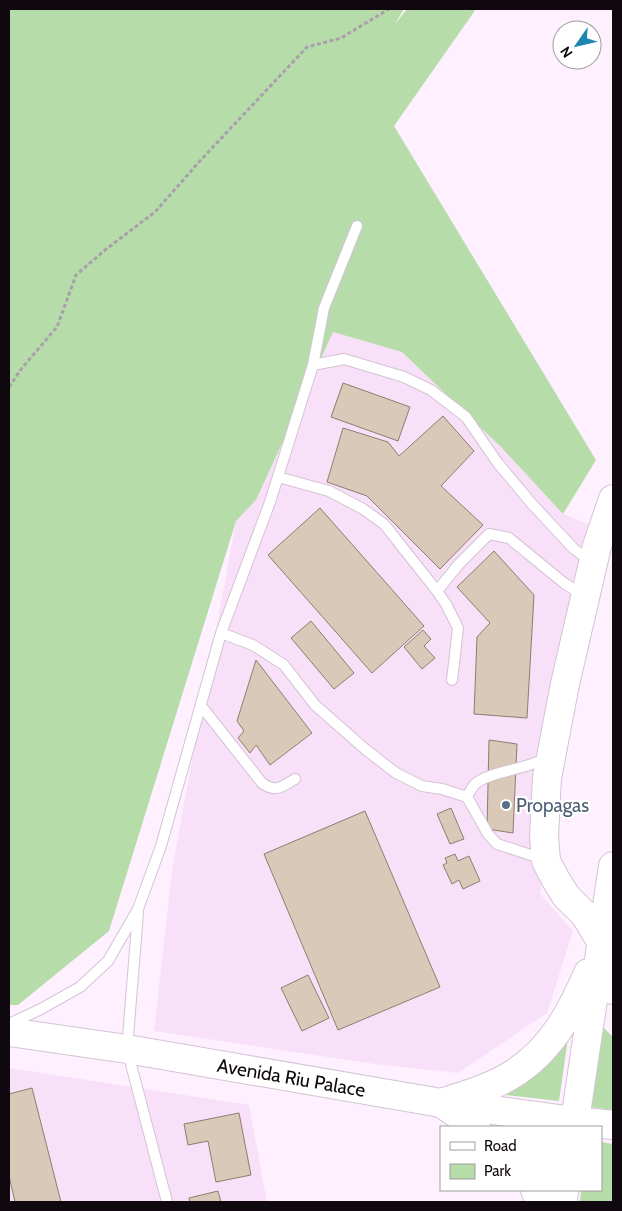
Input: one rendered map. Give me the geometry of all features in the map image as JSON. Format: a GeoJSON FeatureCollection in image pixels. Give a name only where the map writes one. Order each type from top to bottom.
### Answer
{"type":"FeatureCollection","features":[{"type":"Feature","properties":{"kind":"main road"},"geometry":{"type":"LineString","coordinates":[[613,500],[597,546],[565,684],[551,755],[544,835],[546,860],[556,880],[566,896],[585,915],[602,942],[613,990]]}},
{"type":"Feature","properties":{"kind":"main road"},"geometry":{"type":"LineString","coordinates":[[574,1124],[613,866]]}},
{"type":"Feature","properties":{"kind":"main road"},"geometry":{"type":"LineString","coordinates":[[440,1103],[480,1090],[512,1074],[538,1055],[556,1034],[575,1004],[602,942]]}},
{"type":"Feature","properties":{"kind":"main road","name":"Avenida Riu Palace"},"geometry":{"type":"LineString","coordinates":[[9,1032],[127,1049],[574,1124],[613,1124]]}},
{"type":"Feature","properties":{"kind":"main road"},"geometry":{"type":"LineString","coordinates":[[440,1103],[474,1126]]}},
{"type":"Feature","properties":{"kind":"lane"},"geometry":{"type":"LineString","coordinates":[[9,1024],[80,987],[108,960],[138,909],[161,846],[222,633],[270,502],[313,365],[324,308],[357,226]]}},
{"type":"Feature","properties":{"kind":"lane"},"geometry":{"type":"LineString","coordinates":[[313,365],[344,359],[404,377],[432,390],[466,417],[496,462],[527,498],[574,549],[593,563]]}},
{"type":"Feature","properties":{"kind":"lane"},"geometry":{"type":"LineString","coordinates":[[278,476],[329,491],[363,509],[384,524],[437,591],[458,628],[452,680]]}},
{"type":"Feature","properties":{"kind":"lane"},"geometry":{"type":"LineString","coordinates":[[437,591],[459,564],[489,534],[510,538],[564,583],[585,596]]}},
{"type":"Feature","properties":{"kind":"lane"},"geometry":{"type":"LineString","coordinates":[[222,633],[253,645],[284,665],[315,705],[365,749],[396,773],[422,786],[442,789],[467,797],[488,834],[497,844],[546,860]]}},
{"type":"Feature","properties":{"kind":"lane"},"geometry":{"type":"LineString","coordinates":[[202,707],[262,783],[270,788],[279,789],[295,779]]}},
{"type":"Feature","properties":{"kind":"lane"},"geometry":{"type":"LineString","coordinates":[[467,797],[475,784],[485,778],[525,768],[551,755]]}},
{"type":"Feature","properties":{"kind":"lane"},"geometry":{"type":"LineString","coordinates":[[138,909],[127,1049],[166,1202]]}},
{"type":"Feature","properties":{"kind":"path"},"geometry":{"type":"LineString","coordinates":[[9,387],[22,368],[57,327],[76,275],[155,212],[205,155],[307,48],[341,38],[389,9]]}},
{"type":"Feature","properties":{"kind":"shaded area"},"geometry":{"type":"Polygon","coordinates":[[[333,332],[402,352],[501,447],[563,514],[590,525],[540,894],[573,931],[547,1013],[458,1073],[375,1064],[154,1031],[172,870],[236,521],[256,500],[333,332]]]}},
{"type":"Feature","properties":{"kind":"shaded area"},"geometry":{"type":"Polygon","coordinates":[[[9,1068],[249,1105],[267,1202],[9,1202],[9,1068]]]}},
{"type":"Feature","properties":{"kind":"green space"},"geometry":{"type":"Polygon","coordinates":[[[9,9],[404,9],[395,24],[407,9],[476,9],[394,126],[596,460],[563,514],[501,447],[402,352],[333,332],[256,500],[236,521],[109,931],[18,1005],[9,1005],[9,9]]]}},
{"type":"Feature","properties":{"kind":"green space"},"geometry":{"type":"Polygon","coordinates":[[[601,1025],[613,1037],[613,1110],[590,1107],[601,1025]]]}},
{"type":"Feature","properties":{"kind":"green space"},"geometry":{"type":"Polygon","coordinates":[[[568,1038],[559,1101],[498,1094],[568,1038]]]}},
{"type":"Feature","properties":{"kind":"green space"},"geometry":{"type":"Polygon","coordinates":[[[602,1142],[613,1144],[613,1202],[580,1202],[581,1191],[602,1191],[602,1142]]]}},
{"type":"Feature","properties":{"kind":"building"},"geometry":{"type":"Polygon","coordinates":[[[343,383],[410,407],[398,441],[331,417],[343,383]]]}},
{"type":"Feature","properties":{"kind":"building"},"geometry":{"type":"Polygon","coordinates":[[[443,416],[474,451],[441,486],[483,525],[440,569],[367,496],[327,482],[343,428],[388,442],[399,456],[443,416]]]}},
{"type":"Feature","properties":{"kind":"building"},"geometry":{"type":"Polygon","coordinates":[[[320,508],[424,626],[372,673],[268,555],[320,508]]]}},
{"type":"Feature","properties":{"kind":"building"},"geometry":{"type":"Polygon","coordinates":[[[494,551],[534,595],[527,718],[474,714],[477,637],[490,623],[457,587],[494,551]]]}},
{"type":"Feature","properties":{"kind":"building"},"geometry":{"type":"Polygon","coordinates":[[[311,621],[354,673],[334,689],[291,638],[311,621]]]}},
{"type":"Feature","properties":{"kind":"building"},"geometry":{"type":"Polygon","coordinates":[[[423,630],[431,639],[424,646],[435,658],[422,669],[404,647],[423,630]]]}},
{"type":"Feature","properties":{"kind":"building"},"geometry":{"type":"Polygon","coordinates":[[[256,660],[312,733],[270,765],[256,745],[250,753],[238,738],[244,731],[237,721],[256,660]]]}},
{"type":"Feature","properties":{"kind":"building"},"geometry":{"type":"Polygon","coordinates":[[[489,740],[517,744],[513,833],[487,829],[489,740]]]}},
{"type":"Feature","properties":{"kind":"building"},"geometry":{"type":"Polygon","coordinates":[[[451,808],[464,839],[450,844],[437,814],[451,808]]]}},
{"type":"Feature","properties":{"kind":"building"},"geometry":{"type":"Polygon","coordinates":[[[365,811],[440,987],[338,1030],[264,854],[365,811]]]}},
{"type":"Feature","properties":{"kind":"building"},"geometry":{"type":"Polygon","coordinates":[[[455,854],[458,861],[469,856],[480,881],[463,889],[459,880],[452,884],[443,865],[447,863],[445,858],[455,854]]]}},
{"type":"Feature","properties":{"kind":"building"},"geometry":{"type":"Polygon","coordinates":[[[308,975],[329,1018],[302,1031],[281,988],[308,975]]]}},
{"type":"Feature","properties":{"kind":"building"},"geometry":{"type":"Polygon","coordinates":[[[32,1088],[61,1202],[15,1202],[9,1176],[9,1094],[32,1088]]]}},
{"type":"Feature","properties":{"kind":"building"},"geometry":{"type":"Polygon","coordinates":[[[239,1113],[251,1175],[216,1182],[208,1141],[188,1145],[184,1124],[239,1113]]]}},
{"type":"Feature","properties":{"kind":"building"},"geometry":{"type":"Polygon","coordinates":[[[218,1191],[221,1202],[190,1202],[189,1198],[218,1191]]]}},
{"type":"Feature","properties":{"kind":"place","name":"Propagas"},"geometry":{"type":"Point","coordinates":[506,805]}}]}
